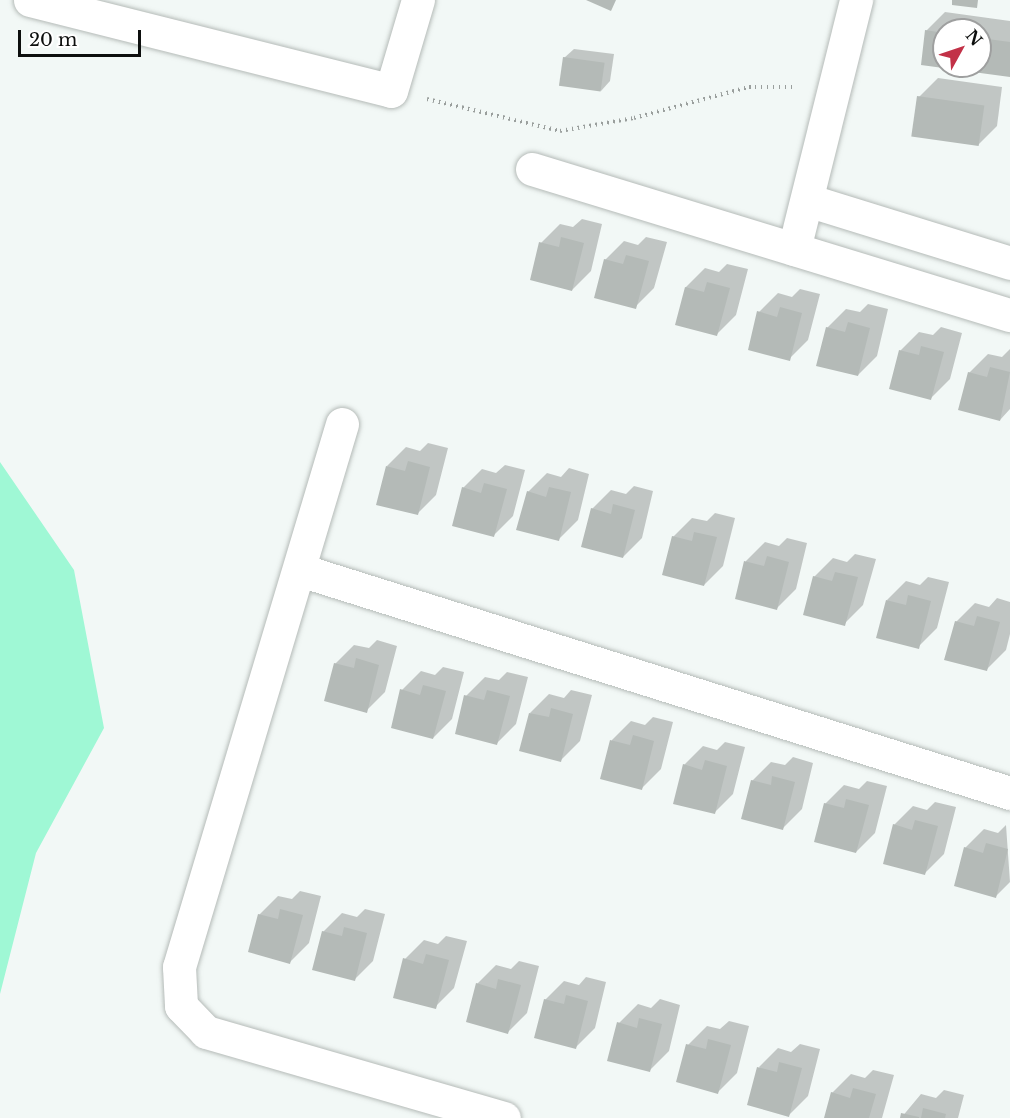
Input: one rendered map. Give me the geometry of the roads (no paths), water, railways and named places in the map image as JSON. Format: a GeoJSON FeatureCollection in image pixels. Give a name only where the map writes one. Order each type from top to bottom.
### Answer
{"type":"FeatureCollection","features":[{"type":"Feature","properties":{"kind":"street"},"geometry":{"type":"LineString","coordinates":[[30,0],[392,91],[418,0]]}},
{"type":"Feature","properties":{"kind":"street"},"geometry":{"type":"LineString","coordinates":[[795,249],[856,0]]}},
{"type":"Feature","properties":{"kind":"street"},"geometry":{"type":"LineString","coordinates":[[532,170],[1010,315]]}},
{"type":"Feature","properties":{"kind":"street"},"geometry":{"type":"LineString","coordinates":[[807,200],[1010,263]]}},
{"type":"Feature","properties":{"kind":"street"},"geometry":{"type":"LineString","coordinates":[[342,424],[300,570],[178,967],[181,1006],[206,1032],[504,1118]]}},
{"type":"Feature","properties":{"kind":"street"},"geometry":{"type":"LineString","coordinates":[[300,570],[1010,794]]}}]}
